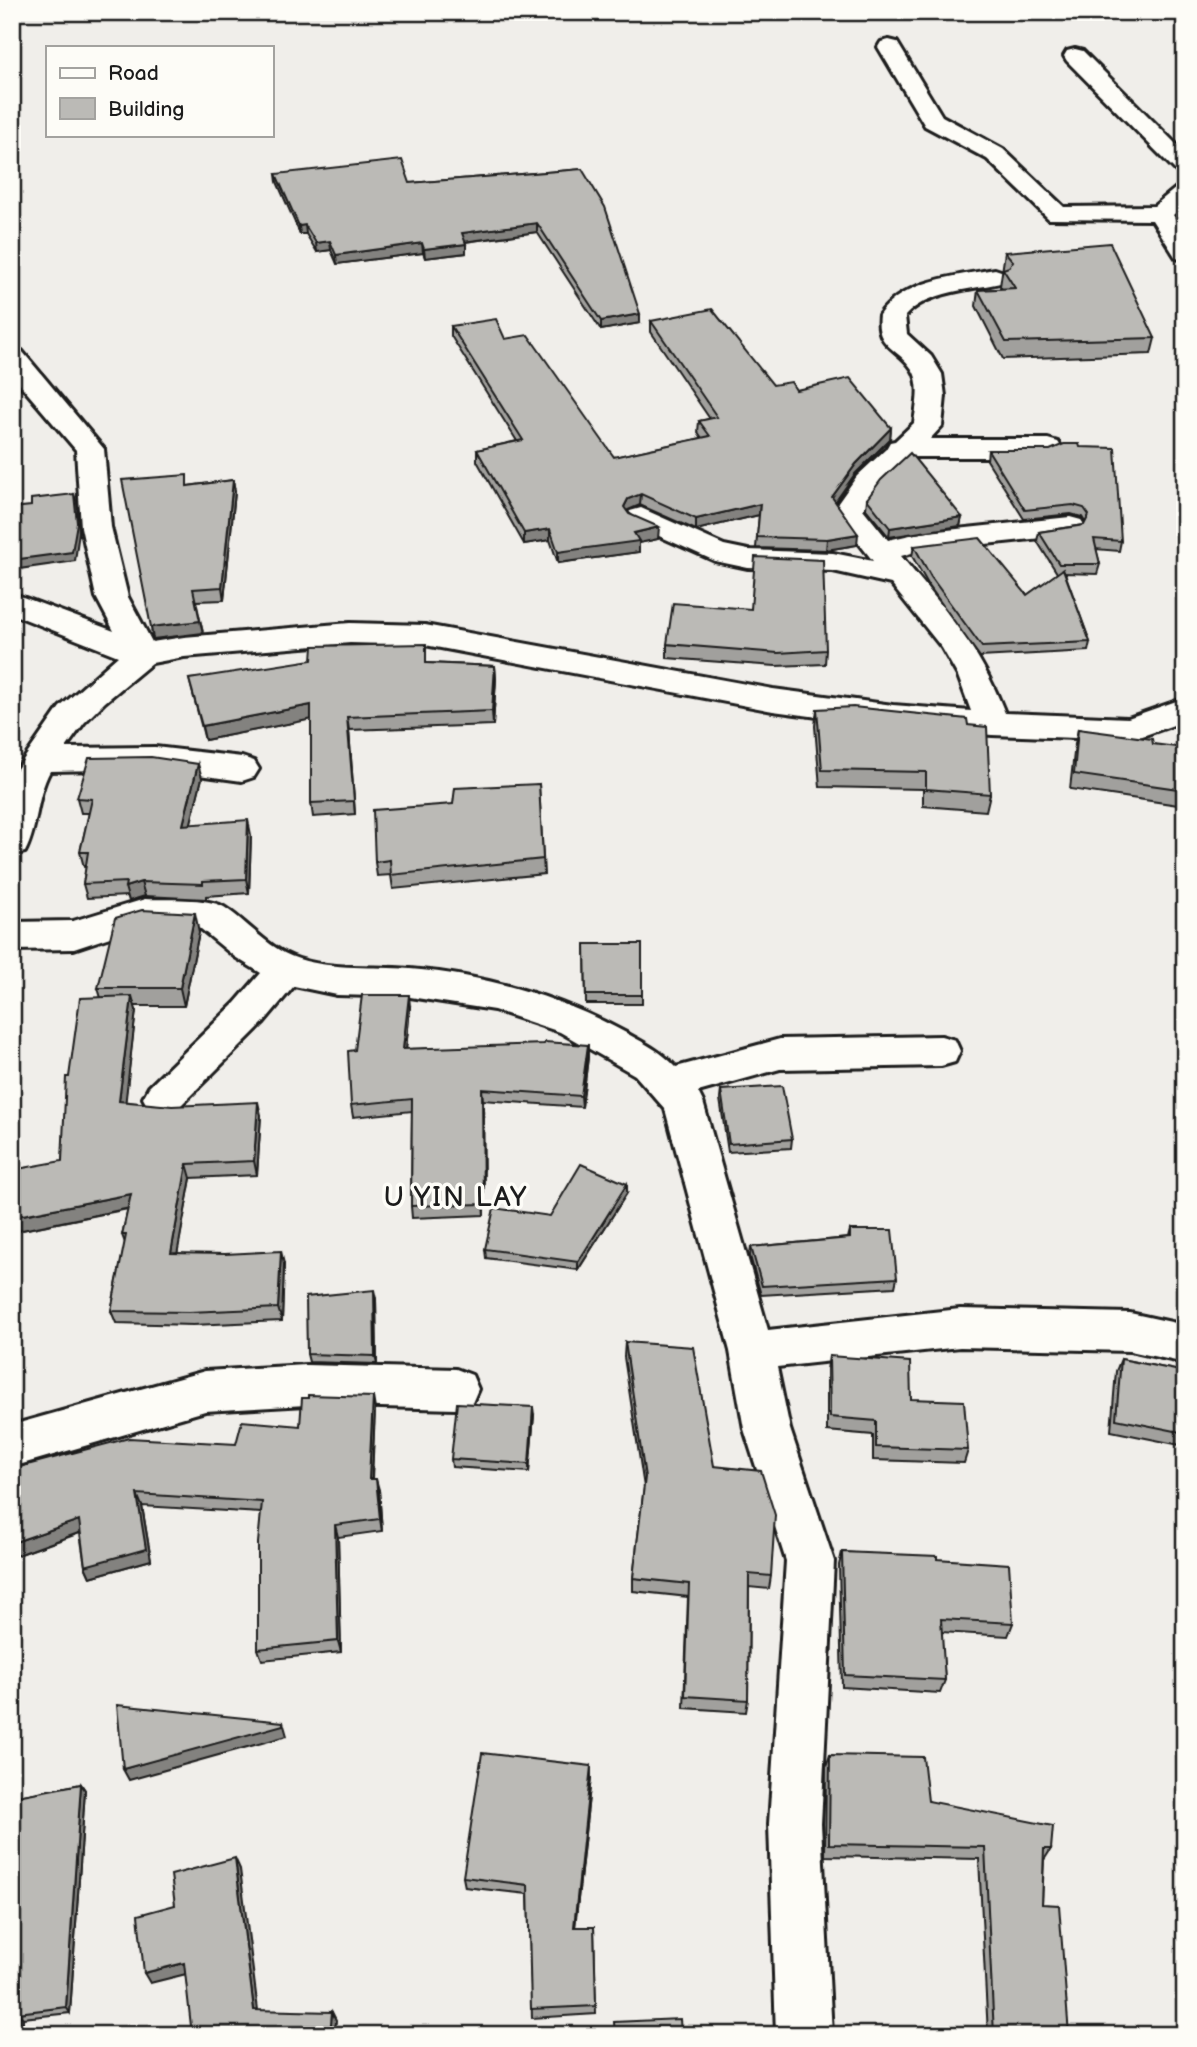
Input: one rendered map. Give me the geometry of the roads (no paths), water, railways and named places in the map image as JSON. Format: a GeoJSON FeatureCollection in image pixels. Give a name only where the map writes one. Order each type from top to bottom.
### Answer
{"type":"FeatureCollection","features":[{"type":"Feature","properties":{"kind":"street"},"geometry":{"type":"LineString","coordinates":[[890,47],[933,121],[995,155],[1058,215],[1160,214],[1185,193]]}},
{"type":"Feature","properties":{"kind":"street"},"geometry":{"type":"LineString","coordinates":[[1075,56],[1185,166]]}},
{"type":"Feature","properties":{"kind":"street"},"geometry":{"type":"LineString","coordinates":[[1160,214],[1185,253]]}},
{"type":"Feature","properties":{"kind":"street"},"geometry":{"type":"LineString","coordinates":[[992,724],[974,676],[955,643],[848,510],[867,482],[928,426],[932,393],[924,366],[899,345],[890,325],[892,313],[910,298],[921,294],[944,286],[995,277]]}},
{"type":"Feature","properties":{"kind":"street"},"geometry":{"type":"LineString","coordinates":[[12,357],[90,449],[96,527],[112,597],[142,654]]}},
{"type":"Feature","properties":{"kind":"street"},"geometry":{"type":"LineString","coordinates":[[900,449],[1048,448]]}},
{"type":"Feature","properties":{"kind":"street"},"geometry":{"type":"LineString","coordinates":[[641,517],[715,552],[748,559],[833,562],[903,577]]}},
{"type":"Feature","properties":{"kind":"street"},"geometry":{"type":"LineString","coordinates":[[883,551],[919,542],[1070,526]]}},
{"type":"Feature","properties":{"kind":"street"},"geometry":{"type":"LineString","coordinates":[[12,603],[142,654],[262,638],[350,633],[425,635],[773,700],[893,716],[992,724],[1131,729],[1185,709]]}},
{"type":"Feature","properties":{"kind":"street"},"geometry":{"type":"LineString","coordinates":[[12,843],[31,773],[72,715],[142,654]]}},
{"type":"Feature","properties":{"kind":"street"},"geometry":{"type":"LineString","coordinates":[[41,760],[155,758],[242,769]]}},
{"type":"Feature","properties":{"kind":"street"},"geometry":{"type":"LineString","coordinates":[[12,936],[74,935],[145,912],[210,916],[248,947],[286,970],[337,981],[410,983],[496,996],[573,1022],[649,1064],[683,1102],[752,1351],[767,1429],[810,1561],[795,1824],[804,2035]]}},
{"type":"Feature","properties":{"kind":"street"},"geometry":{"type":"LineString","coordinates":[[163,1098],[249,1013],[286,970]]}},
{"type":"Feature","properties":{"kind":"street"},"geometry":{"type":"LineString","coordinates":[[667,1085],[780,1054],[941,1051]]}},
{"type":"Feature","properties":{"kind":"street"},"geometry":{"type":"LineString","coordinates":[[752,1351],[960,1328],[1130,1332],[1185,1344]]}},
{"type":"Feature","properties":{"kind":"street"},"geometry":{"type":"LineString","coordinates":[[12,1446],[205,1391],[306,1385],[456,1389]]}},
{"type":"Feature","properties":{"kind":"district","name":"U YIN LAY"},"geometry":{"type":"Point","coordinates":[456,1196]}}]}
